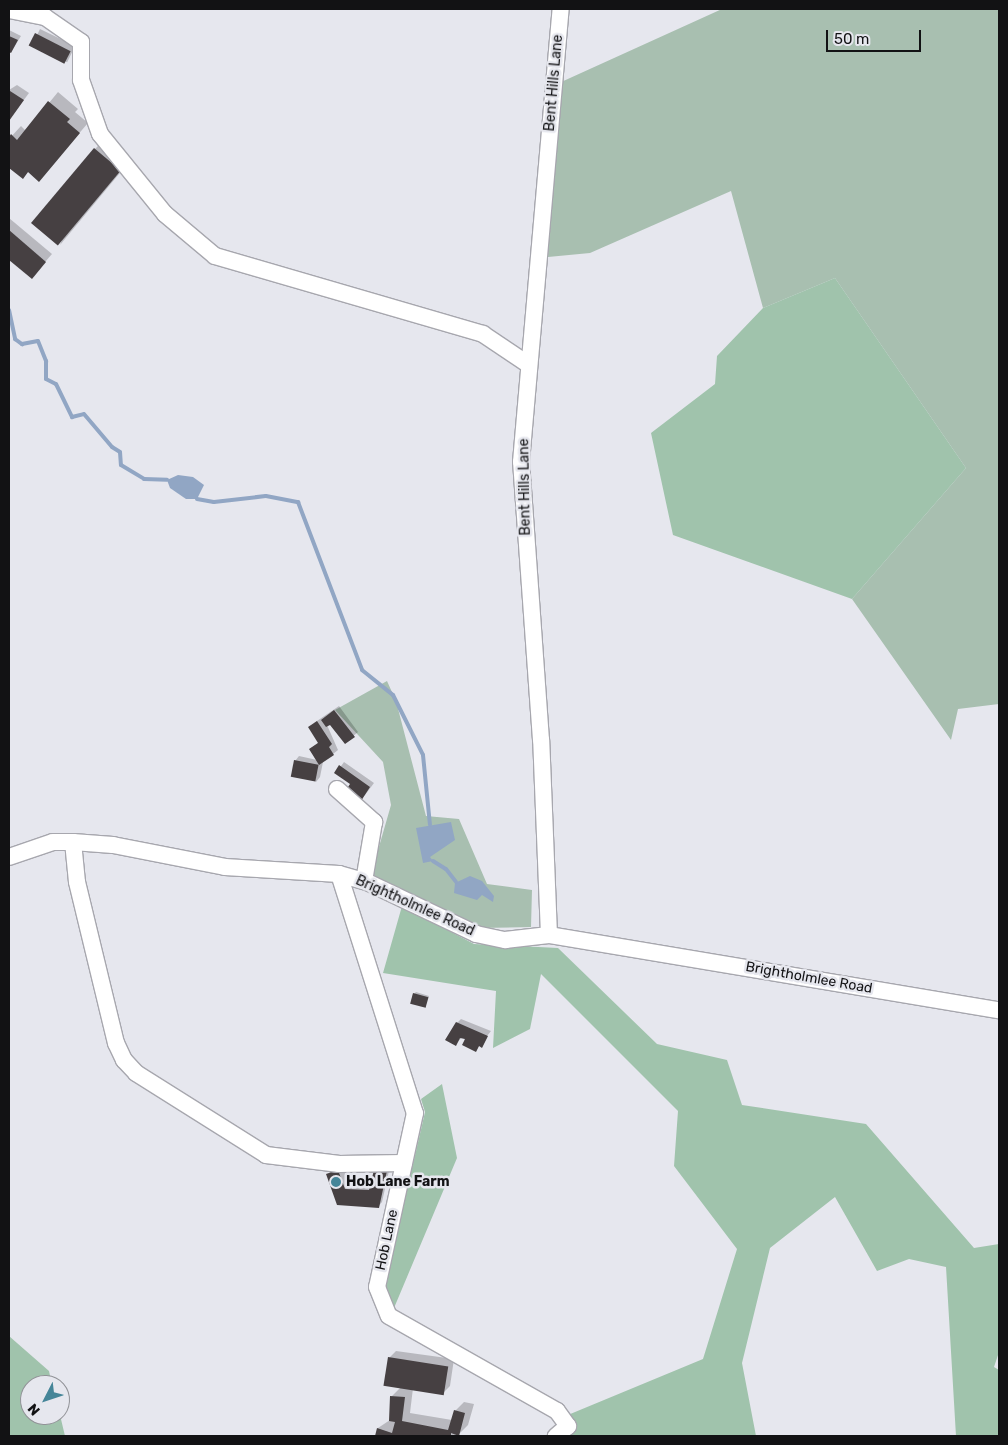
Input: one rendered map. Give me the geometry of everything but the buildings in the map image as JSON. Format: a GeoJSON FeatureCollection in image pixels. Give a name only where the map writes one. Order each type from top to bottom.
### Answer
{"type":"FeatureCollection","features":[{"type":"Feature","properties":{"kind":"street","name":"Bent Hills Lane"},"geometry":{"type":"LineString","coordinates":[[549,935],[541,740],[521,462],[561,9]]}},
{"type":"Feature","properties":{"kind":"street"},"geometry":{"type":"LineString","coordinates":[[9,10],[45,17],[81,42],[81,80],[100,134],[165,214],[215,256],[483,334],[530,365]]}},
{"type":"Feature","properties":{"kind":"street"},"geometry":{"type":"LineString","coordinates":[[337,789],[374,822],[364,881]]}},
{"type":"Feature","properties":{"kind":"street","name":"Brightholmlee Road"},"geometry":{"type":"LineString","coordinates":[[9,857],[53,842],[73,842],[113,845],[225,867],[339,874],[364,881],[476,934],[505,940],[549,935],[999,1010]]}},
{"type":"Feature","properties":{"kind":"street"},"geometry":{"type":"LineString","coordinates":[[73,842],[77,882],[116,1043],[124,1060],[136,1072],[266,1156],[339,1164],[404,1163]]}},
{"type":"Feature","properties":{"kind":"street","name":"Hob Lane"},"geometry":{"type":"LineString","coordinates":[[339,874],[415,1113],[377,1287],[389,1316],[557,1411],[562,1431]]}},
{"type":"Feature","properties":{"kind":"green space"},"geometry":{"type":"Polygon","coordinates":[[[722,9],[999,9],[999,704],[958,709],[951,740],[852,599],[966,468],[835,278],[763,308],[731,191],[590,253],[548,257],[559,83],[722,9]]]}},
{"type":"Feature","properties":{"kind":"green space"},"geometry":{"type":"Polygon","coordinates":[[[835,278],[966,468],[852,599],[673,535],[651,433],[715,384],[717,356],[763,308],[835,278]]]}},
{"type":"Feature","properties":{"kind":"green space"},"geometry":{"type":"Polygon","coordinates":[[[387,681],[396,701],[426,816],[459,819],[487,884],[532,890],[531,927],[477,928],[370,878],[391,805],[383,762],[335,710],[387,681]]]}},
{"type":"Feature","properties":{"kind":"green space"},"geometry":{"type":"Polygon","coordinates":[[[402,906],[474,944],[558,948],[657,1044],[727,1060],[742,1105],[866,1124],[974,1248],[999,1244],[999,1352],[994,1367],[999,1370],[999,1436],[956,1436],[946,1267],[909,1259],[877,1271],[835,1197],[770,1248],[742,1363],[756,1436],[558,1436],[563,1417],[703,1359],[737,1249],[674,1166],[678,1111],[541,974],[530,1029],[493,1048],[496,991],[383,973],[402,906]]]}},
{"type":"Feature","properties":{"kind":"green space"},"geometry":{"type":"Polygon","coordinates":[[[442,1084],[457,1158],[394,1308],[385,1286],[425,1112],[421,1099],[442,1084]]]}},
{"type":"Feature","properties":{"kind":"green space"},"geometry":{"type":"Polygon","coordinates":[[[9,1336],[49,1371],[50,1375],[20,1375],[20,1425],[62,1425],[65,1436],[9,1436],[9,1336]]]}},
{"type":"Feature","properties":{"kind":"water"},"geometry":{"type":"Polygon","coordinates":[[[178,475],[193,477],[204,485],[197,499],[186,499],[170,488],[167,480],[178,475]]]}},
{"type":"Feature","properties":{"kind":"water"},"geometry":{"type":"Polygon","coordinates":[[[451,822],[455,840],[430,857],[433,861],[423,863],[416,828],[451,822]]]}},
{"type":"Feature","properties":{"kind":"water"},"geometry":{"type":"Polygon","coordinates":[[[470,876],[482,881],[494,896],[493,902],[482,895],[477,900],[454,893],[455,883],[470,876]]]}},
{"type":"Feature","properties":{"kind":"waterway"},"geometry":{"type":"LineString","coordinates":[[9,310],[15,339],[22,344],[38,341],[46,361],[46,379],[56,384],[72,417],[84,414],[112,447],[120,452],[121,465],[144,479],[167,480]]}},
{"type":"Feature","properties":{"kind":"waterway"},"geometry":{"type":"LineString","coordinates":[[197,499],[214,502],[266,496],[298,502],[362,670],[393,695],[423,755],[430,825]]}},
{"type":"Feature","properties":{"kind":"waterway"},"geometry":{"type":"LineString","coordinates":[[433,861],[446,869],[456,882]]}},
{"type":"Feature","properties":{"kind":"place","name":"Hob Lane Farm"},"geometry":{"type":"Point","coordinates":[336,1182]}}]}
